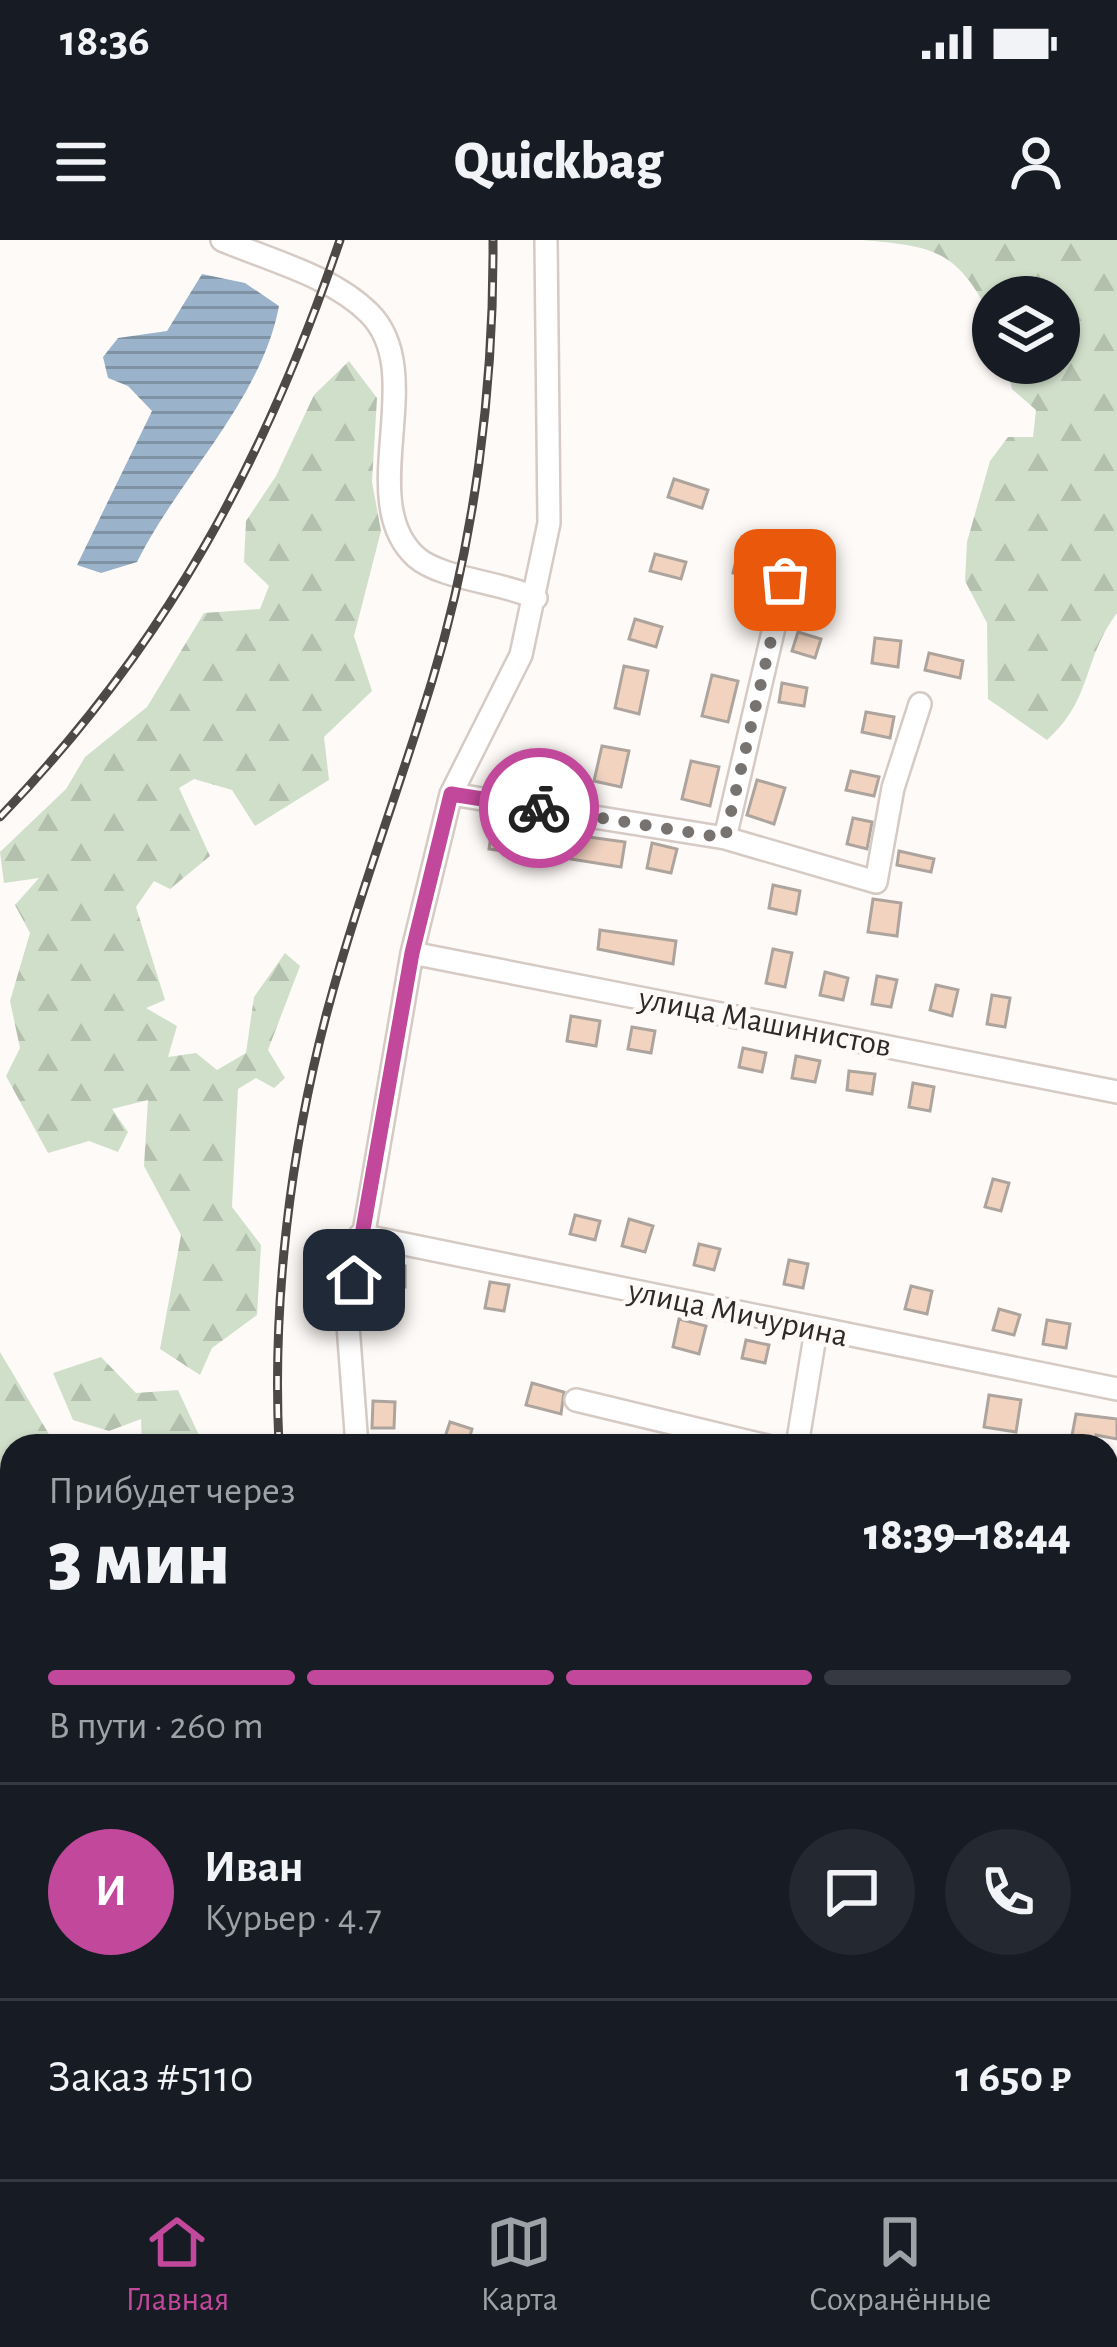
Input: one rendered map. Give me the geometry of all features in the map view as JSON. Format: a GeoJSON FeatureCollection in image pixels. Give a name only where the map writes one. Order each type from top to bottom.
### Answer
{"type":"FeatureCollection","features":[{"type":"Feature","properties":{"kind":"street"},"geometry":{"type":"LineString","coordinates":[[222,240],[334,288],[374,317],[393,376],[391,511],[416,557],[438,570],[504,583],[536,598]]}},
{"type":"Feature","properties":{"kind":"street"},"geometry":{"type":"LineString","coordinates":[[356,1434],[348,1325],[412,953],[451,794],[521,655],[549,524],[546,240]]}},
{"type":"Feature","properties":{"kind":"street"},"geometry":{"type":"LineString","coordinates":[[725,838],[785,580]]}},
{"type":"Feature","properties":{"kind":"street"},"geometry":{"type":"LineString","coordinates":[[451,794],[725,838],[876,882],[893,788],[920,704]]}},
{"type":"Feature","properties":{"kind":"street","name":"улица Машинистов"},"geometry":{"type":"LineString","coordinates":[[412,953],[1117,1092]]}},
{"type":"Feature","properties":{"kind":"street","name":"улица Мичурина"},"geometry":{"type":"LineString","coordinates":[[360,1235],[1117,1389]]}},
{"type":"Feature","properties":{"kind":"street"},"geometry":{"type":"LineString","coordinates":[[798,1434],[816,1330]]}},
{"type":"Feature","properties":{"kind":"street"},"geometry":{"type":"LineString","coordinates":[[576,1400],[717,1434]]}},
{"type":"Feature","properties":{"kind":"green space"},"geometry":{"type":"Polygon","coordinates":[[[861,240],[1117,240],[1117,613],[1072,709],[1047,740],[988,699],[987,623],[965,581],[967,542],[990,461],[1008,437],[1033,437],[1036,410],[1011,384],[1080,384],[1080,276],[972,276],[972,286],[942,256],[909,245],[861,240]]]}},
{"type":"Feature","properties":{"kind":"green space"},"geometry":{"type":"Polygon","coordinates":[[[349,361],[377,398],[372,482],[381,531],[354,636],[372,691],[324,737],[329,780],[255,826],[232,790],[194,779],[179,788],[210,856],[170,889],[154,881],[136,907],[165,1000],[146,1008],[177,1026],[168,1057],[196,1053],[217,1070],[246,1053],[254,997],[285,953],[300,966],[268,1050],[285,1078],[274,1088],[256,1078],[238,1089],[232,1207],[261,1245],[257,1315],[212,1348],[200,1375],[160,1349],[181,1235],[144,1166],[148,1100],[112,1109],[128,1132],[118,1152],[89,1141],[48,1153],[6,1076],[20,1048],[10,1001],[30,933],[15,905],[39,878],[4,883],[0,852],[66,789],[85,757],[147,707],[204,613],[260,609],[269,586],[244,562],[246,521],[276,476],[314,395],[349,361]]]}},
{"type":"Feature","properties":{"kind":"green space"},"geometry":{"type":"Polygon","coordinates":[[[0,1352],[49,1434],[0,1434],[0,1352]]]}},
{"type":"Feature","properties":{"kind":"green space"},"geometry":{"type":"Polygon","coordinates":[[[101,1357],[136,1393],[178,1390],[198,1434],[142,1434],[141,1419],[109,1431],[73,1420],[53,1373],[101,1357]]]}},
{"type":"Feature","properties":{"kind":"water"},"geometry":{"type":"Polygon","coordinates":[[[202,274],[245,283],[279,306],[255,374],[137,562],[101,573],[77,565],[152,411],[128,386],[108,378],[103,357],[118,338],[167,331],[202,274]]]}},
{"type":"Feature","properties":{"kind":"building"},"geometry":{"type":"Polygon","coordinates":[[[674,479],[708,490],[702,508],[668,497],[674,479]]]}},
{"type":"Feature","properties":{"kind":"building"},"geometry":{"type":"Polygon","coordinates":[[[742,537],[766,543],[757,579],[733,573],[742,537]]]}},
{"type":"Feature","properties":{"kind":"building"},"geometry":{"type":"Polygon","coordinates":[[[655,554],[686,562],[681,579],[650,571],[655,554]]]}},
{"type":"Feature","properties":{"kind":"building"},"geometry":{"type":"Polygon","coordinates":[[[635,619],[662,627],[656,647],[629,639],[635,619]]]}},
{"type":"Feature","properties":{"kind":"building"},"geometry":{"type":"Polygon","coordinates":[[[798,632],[821,639],[815,658],[792,651],[798,632]]]}},
{"type":"Feature","properties":{"kind":"building"},"geometry":{"type":"Polygon","coordinates":[[[875,638],[901,641],[898,667],[872,663],[875,638]]]}},
{"type":"Feature","properties":{"kind":"building"},"geometry":{"type":"Polygon","coordinates":[[[929,653],[963,661],[960,678],[925,670],[929,653]]]}},
{"type":"Feature","properties":{"kind":"building"},"geometry":{"type":"Polygon","coordinates":[[[624,666],[648,671],[639,714],[615,708],[624,666]]]}},
{"type":"Feature","properties":{"kind":"building"},"geometry":{"type":"Polygon","coordinates":[[[712,675],[738,681],[728,722],[702,716],[712,675]]]}},
{"type":"Feature","properties":{"kind":"building"},"geometry":{"type":"Polygon","coordinates":[[[782,683],[807,688],[804,706],[779,702],[782,683]]]}},
{"type":"Feature","properties":{"kind":"building"},"geometry":{"type":"Polygon","coordinates":[[[866,712],[894,717],[890,738],[862,732],[866,712]]]}},
{"type":"Feature","properties":{"kind":"building"},"geometry":{"type":"Polygon","coordinates":[[[602,746],[629,751],[621,787],[594,781],[602,746]]]}},
{"type":"Feature","properties":{"kind":"building"},"geometry":{"type":"Polygon","coordinates":[[[691,761],[719,767],[710,806],[682,799],[691,761]]]}},
{"type":"Feature","properties":{"kind":"building"},"geometry":{"type":"Polygon","coordinates":[[[851,771],[879,777],[874,796],[846,790],[851,771]]]}},
{"type":"Feature","properties":{"kind":"building"},"geometry":{"type":"Polygon","coordinates":[[[757,780],[785,788],[774,824],[747,815],[757,780]]]}},
{"type":"Feature","properties":{"kind":"building"},"geometry":{"type":"Polygon","coordinates":[[[853,818],[872,822],[867,849],[847,844],[853,818]]]}},
{"type":"Feature","properties":{"kind":"building"},"geometry":{"type":"Polygon","coordinates":[[[493,823],[542,831],[539,856],[489,849],[493,823]]]}},
{"type":"Feature","properties":{"kind":"building"},"geometry":{"type":"Polygon","coordinates":[[[574,835],[625,842],[621,867],[571,859],[574,835]]]}},
{"type":"Feature","properties":{"kind":"building"},"geometry":{"type":"Polygon","coordinates":[[[652,843],[677,849],[671,873],[647,868],[652,843]]]}},
{"type":"Feature","properties":{"kind":"building"},"geometry":{"type":"Polygon","coordinates":[[[899,851],[934,859],[931,872],[897,865],[899,851]]]}},
{"type":"Feature","properties":{"kind":"building"},"geometry":{"type":"Polygon","coordinates":[[[773,885],[800,891],[796,914],[769,908],[773,885]]]}},
{"type":"Feature","properties":{"kind":"building"},"geometry":{"type":"Polygon","coordinates":[[[873,899],[901,903],[897,936],[868,932],[873,899]]]}},
{"type":"Feature","properties":{"kind":"building"},"geometry":{"type":"Polygon","coordinates":[[[600,930],[676,941],[673,964],[598,949],[600,930]]]}},
{"type":"Feature","properties":{"kind":"building"},"geometry":{"type":"Polygon","coordinates":[[[773,949],[792,953],[785,987],[766,983],[773,949]]]}},
{"type":"Feature","properties":{"kind":"building"},"geometry":{"type":"Polygon","coordinates":[[[825,972],[848,978],[843,1000],[820,995],[825,972]]]}},
{"type":"Feature","properties":{"kind":"building"},"geometry":{"type":"Polygon","coordinates":[[[877,976],[897,980],[891,1007],[872,1004],[877,976]]]}},
{"type":"Feature","properties":{"kind":"building"},"geometry":{"type":"Polygon","coordinates":[[[936,985],[958,990],[952,1016],[930,1010],[936,985]]]}},
{"type":"Feature","properties":{"kind":"building"},"geometry":{"type":"Polygon","coordinates":[[[992,995],[1010,998],[1005,1027],[987,1024],[992,995]]]}},
{"type":"Feature","properties":{"kind":"building"},"geometry":{"type":"Polygon","coordinates":[[[571,1016],[600,1021],[596,1046],[567,1041],[571,1016]]]}},
{"type":"Feature","properties":{"kind":"building"},"geometry":{"type":"Polygon","coordinates":[[[632,1027],[655,1031],[651,1053],[628,1049],[632,1027]]]}},
{"type":"Feature","properties":{"kind":"building"},"geometry":{"type":"Polygon","coordinates":[[[743,1048],[766,1053],[762,1072],[739,1067],[743,1048]]]}},
{"type":"Feature","properties":{"kind":"building"},"geometry":{"type":"Polygon","coordinates":[[[796,1056],[820,1061],[815,1082],[792,1078],[796,1056]]]}},
{"type":"Feature","properties":{"kind":"building"},"geometry":{"type":"Polygon","coordinates":[[[849,1071],[875,1074],[872,1094],[847,1090],[849,1071]]]}},
{"type":"Feature","properties":{"kind":"building"},"geometry":{"type":"Polygon","coordinates":[[[913,1083],[934,1087],[930,1111],[909,1107],[913,1083]]]}},
{"type":"Feature","properties":{"kind":"building"},"geometry":{"type":"Polygon","coordinates":[[[993,1179],[1009,1183],[1001,1211],[985,1207],[993,1179]]]}},
{"type":"Feature","properties":{"kind":"building"},"geometry":{"type":"Polygon","coordinates":[[[575,1215],[600,1221],[595,1240],[570,1234],[575,1215]]]}},
{"type":"Feature","properties":{"kind":"building"},"geometry":{"type":"Polygon","coordinates":[[[629,1219],[653,1226],[645,1252],[622,1246],[629,1219]]]}},
{"type":"Feature","properties":{"kind":"building"},"geometry":{"type":"Polygon","coordinates":[[[699,1244],[720,1249],[714,1270],[694,1265],[699,1244]]]}},
{"type":"Feature","properties":{"kind":"building"},"geometry":{"type":"Polygon","coordinates":[[[789,1260],[808,1264],[803,1288],[784,1284],[789,1260]]]}},
{"type":"Feature","properties":{"kind":"building"},"geometry":{"type":"Polygon","coordinates":[[[382,1266],[405,1266],[405,1287],[382,1287],[382,1266]]]}},
{"type":"Feature","properties":{"kind":"building"},"geometry":{"type":"Polygon","coordinates":[[[490,1282],[509,1285],[504,1311],[485,1308],[490,1282]]]}},
{"type":"Feature","properties":{"kind":"building"},"geometry":{"type":"Polygon","coordinates":[[[911,1286],[932,1291],[927,1314],[905,1309],[911,1286]]]}},
{"type":"Feature","properties":{"kind":"building"},"geometry":{"type":"Polygon","coordinates":[[[999,1309],[1020,1315],[1014,1335],[993,1330],[999,1309]]]}},
{"type":"Feature","properties":{"kind":"building"},"geometry":{"type":"Polygon","coordinates":[[[679,1319],[706,1326],[699,1354],[673,1347],[679,1319]]]}},
{"type":"Feature","properties":{"kind":"building"},"geometry":{"type":"Polygon","coordinates":[[[1047,1320],[1070,1324],[1066,1348],[1043,1344],[1047,1320]]]}},
{"type":"Feature","properties":{"kind":"building"},"geometry":{"type":"Polygon","coordinates":[[[746,1340],[769,1345],[765,1363],[742,1358],[746,1340]]]}},
{"type":"Feature","properties":{"kind":"building"},"geometry":{"type":"Polygon","coordinates":[[[532,1383],[564,1392],[561,1414],[526,1405],[532,1383]]]}},
{"type":"Feature","properties":{"kind":"building"},"geometry":{"type":"Polygon","coordinates":[[[989,1395],[1021,1400],[1016,1432],[984,1427],[989,1395]]]}},
{"type":"Feature","properties":{"kind":"building"},"geometry":{"type":"Polygon","coordinates":[[[373,1401],[395,1402],[394,1428],[372,1428],[373,1401]]]}},
{"type":"Feature","properties":{"kind":"building"},"geometry":{"type":"Polygon","coordinates":[[[1076,1414],[1117,1419],[1117,1434],[1072,1434],[1076,1414]]]}},
{"type":"Feature","properties":{"kind":"building"},"geometry":{"type":"Polygon","coordinates":[[[450,1422],[472,1429],[471,1434],[446,1434],[450,1422]]]}},
{"type":"Feature","properties":{"kind":"railway"},"geometry":{"type":"LineString","coordinates":[[0,817],[112,686],[203,548],[278,401],[340,240]]}},
{"type":"Feature","properties":{"kind":"railway"},"geometry":{"type":"LineString","coordinates":[[279,1434],[281,1282],[303,1119],[339,970],[432,681],[460,573],[485,407],[493,240]]}},
{"type":"Feature","properties":{"kind":"way so far"},"geometry":{"type":"LineString","coordinates":[[539,808],[725,838],[785,580]]}},
{"type":"Feature","properties":{"kind":"route"},"geometry":{"type":"LineString","coordinates":[[354,1280],[412,953],[451,794],[539,808]]}}]}
